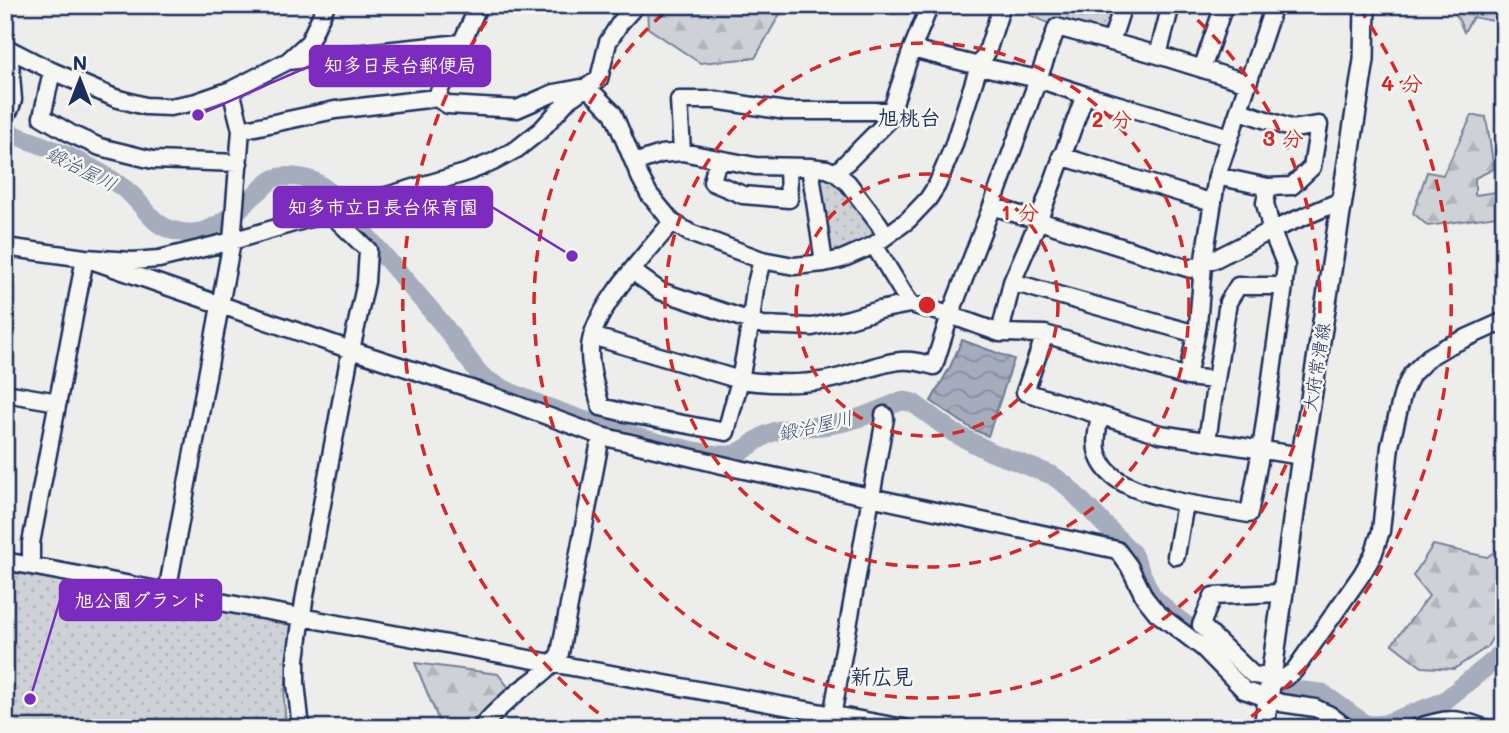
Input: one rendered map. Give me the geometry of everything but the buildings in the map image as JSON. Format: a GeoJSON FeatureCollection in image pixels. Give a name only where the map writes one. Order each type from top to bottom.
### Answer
{"type":"FeatureCollection","features":[{"type":"Feature","properties":{"kind":"main road","name":"大府常滑線"},"geometry":{"type":"LineString","coordinates":[[1264,728],[1302,456],[1364,60],[1364,5]]}},
{"type":"Feature","properties":{"kind":"street"},"geometry":{"type":"LineString","coordinates":[[7,48],[115,98],[145,106],[170,107],[232,90],[288,61],[309,42],[326,5]]}},
{"type":"Feature","properties":{"kind":"street"},"geometry":{"type":"LineString","coordinates":[[436,98],[479,5]]}},
{"type":"Feature","properties":{"kind":"street"},"geometry":{"type":"LineString","coordinates":[[836,173],[888,121],[930,5]]}},
{"type":"Feature","properties":{"kind":"street"},"geometry":{"type":"LineString","coordinates":[[587,88],[613,113],[649,194],[672,222],[690,233],[762,260],[794,266],[824,263],[842,259],[880,241],[908,220],[928,199],[953,147],[1002,5]]}},
{"type":"Feature","properties":{"kind":"street"},"geometry":{"type":"LineString","coordinates":[[1111,42],[1123,5]]}},
{"type":"Feature","properties":{"kind":"street"},"geometry":{"type":"LineString","coordinates":[[1158,54],[1171,5]]}},
{"type":"Feature","properties":{"kind":"street"},"geometry":{"type":"LineString","coordinates":[[1202,69],[1224,5]]}},
{"type":"Feature","properties":{"kind":"street"},"geometry":{"type":"LineString","coordinates":[[1187,377],[1196,334],[1203,265],[1217,176],[1274,5]]}},
{"type":"Feature","properties":{"kind":"street"},"geometry":{"type":"LineString","coordinates":[[5,247],[85,258],[133,261],[159,259],[330,213],[494,162],[517,149],[541,130],[569,99],[599,79],[608,42],[634,6]]}},
{"type":"Feature","properties":{"kind":"street"},"geometry":{"type":"LineString","coordinates":[[592,336],[740,380],[766,383],[798,384],[848,375],[900,361],[934,366],[950,315],[1057,27],[1158,54],[1248,83]]}},
{"type":"Feature","properties":{"kind":"street"},"geometry":{"type":"LineString","coordinates":[[288,61],[461,43]]}},
{"type":"Feature","properties":{"kind":"street"},"geometry":{"type":"LineString","coordinates":[[5,111],[10,109],[13,100],[7,48]]}},
{"type":"Feature","properties":{"kind":"street"},"geometry":{"type":"LineString","coordinates":[[912,49],[1038,79],[1230,137]]}},
{"type":"Feature","properties":{"kind":"street"},"geometry":{"type":"LineString","coordinates":[[52,71],[42,117],[72,135],[100,147],[153,160],[239,163]]}},
{"type":"Feature","properties":{"kind":"street"},"geometry":{"type":"LineString","coordinates":[[241,130],[335,110],[436,98],[448,105],[517,109],[555,93],[587,88]]}},
{"type":"Feature","properties":{"kind":"street"},"geometry":{"type":"LineString","coordinates":[[167,592],[232,241],[241,130],[232,90]]}},
{"type":"Feature","properties":{"kind":"street"},"geometry":{"type":"LineString","coordinates":[[1000,333],[1012,282],[1038,222],[1085,95]]}},
{"type":"Feature","properties":{"kind":"street"},"geometry":{"type":"LineString","coordinates":[[682,152],[680,100],[715,100],[786,111],[891,111]]}},
{"type":"Feature","properties":{"kind":"street"},"geometry":{"type":"LineString","coordinates":[[1217,176],[1268,187],[1292,187],[1312,167],[1319,125],[1293,128],[1240,111]]}},
{"type":"Feature","properties":{"kind":"street"},"geometry":{"type":"LineString","coordinates":[[634,163],[661,154],[682,152],[755,166],[810,167],[836,173],[848,183],[879,225],[880,241],[910,304]]}},
{"type":"Feature","properties":{"kind":"street"},"geometry":{"type":"LineString","coordinates":[[1061,156],[1213,203]]}},
{"type":"Feature","properties":{"kind":"street"},"geometry":{"type":"LineString","coordinates":[[718,159],[712,183],[743,195],[789,199],[788,167]]}},
{"type":"Feature","properties":{"kind":"street"},"geometry":{"type":"LineString","coordinates":[[810,167],[824,263]]}},
{"type":"Feature","properties":{"kind":"street"},"geometry":{"type":"LineString","coordinates":[[1268,187],[1265,203],[1286,266],[1284,282]]}},
{"type":"Feature","properties":{"kind":"street"},"geometry":{"type":"LineString","coordinates":[[992,206],[1190,269],[1343,200]]}},
{"type":"Feature","properties":{"kind":"street"},"geometry":{"type":"LineString","coordinates":[[301,728],[296,659],[306,587],[366,282],[368,250],[330,213]]}},
{"type":"Feature","properties":{"kind":"street"},"geometry":{"type":"LineString","coordinates":[[672,222],[607,304],[592,336],[592,373],[601,407],[726,432],[740,380],[762,260]]}},
{"type":"Feature","properties":{"kind":"street"},"geometry":{"type":"LineString","coordinates":[[85,258],[493,396],[601,436],[735,468],[1117,550],[1157,613],[1203,648],[1244,690],[1269,688],[1294,671],[1373,555],[1381,531],[1390,446],[1403,391],[1412,374],[1429,357],[1446,347],[1504,321]]}},
{"type":"Feature","properties":{"kind":"street"},"geometry":{"type":"LineString","coordinates":[[31,566],[31,543],[85,258]]}},
{"type":"Feature","properties":{"kind":"street"},"geometry":{"type":"LineString","coordinates":[[632,271],[660,291],[763,325],[812,327],[910,304],[1000,333],[1045,334],[1187,377],[1216,380]]}},
{"type":"Feature","properties":{"kind":"street"},"geometry":{"type":"LineString","coordinates":[[1012,282],[1196,334]]}},
{"type":"Feature","properties":{"kind":"street"},"geometry":{"type":"LineString","coordinates":[[1100,415],[1098,455],[1102,464],[1121,483],[1185,503],[1249,514],[1261,450],[1284,286],[1238,286],[1228,302],[1207,441]]}},
{"type":"Feature","properties":{"kind":"street"},"geometry":{"type":"LineString","coordinates":[[1045,334],[1025,392],[1160,434],[1302,456]]}},
{"type":"Feature","properties":{"kind":"street"},"geometry":{"type":"LineString","coordinates":[[5,393],[58,402]]}},
{"type":"Feature","properties":{"kind":"street"},"geometry":{"type":"LineString","coordinates":[[831,721],[884,415]]}},
{"type":"Feature","properties":{"kind":"street"},"geometry":{"type":"LineString","coordinates":[[481,728],[489,717],[555,664],[560,653],[601,436]]}},
{"type":"Feature","properties":{"kind":"street"},"geometry":{"type":"LineString","coordinates":[[1176,556],[1185,503]]}},
{"type":"Feature","properties":{"kind":"street"},"geometry":{"type":"LineString","coordinates":[[5,561],[555,664],[831,721],[904,728]]}},
{"type":"Feature","properties":{"kind":"street"},"geometry":{"type":"LineString","coordinates":[[1282,593],[1213,596],[1201,625],[1269,688],[1281,703],[1315,708],[1347,728]]}},
{"type":"Feature","properties":{"kind":"street"},"geometry":{"type":"LineString","coordinates":[[1416,728],[1445,720],[1466,721],[1484,728]]}},
{"type":"Feature","properties":{"kind":"green space"},"geometry":{"type":"Polygon","coordinates":[[[647,5],[785,5],[755,58],[700,63],[648,28],[647,5]]]}},
{"type":"Feature","properties":{"kind":"green space"},"geometry":{"type":"Polygon","coordinates":[[[1007,5],[1123,5],[1111,42],[1057,27],[1007,5]]]}},
{"type":"Feature","properties":{"kind":"green space"},"geometry":{"type":"Polygon","coordinates":[[[1452,5],[1504,5],[1504,35],[1498,22],[1473,17],[1464,32],[1452,5]]]}},
{"type":"Feature","properties":{"kind":"green space"},"geometry":{"type":"Polygon","coordinates":[[[1472,115],[1486,117],[1494,169],[1475,178],[1475,195],[1504,191],[1504,215],[1428,226],[1413,213],[1427,172],[1443,175],[1472,115]]]}},
{"type":"Feature","properties":{"kind":"green space"},"geometry":{"type":"Polygon","coordinates":[[[810,167],[827,169],[879,224],[875,236],[824,263],[810,167]]]}},
{"type":"Feature","properties":{"kind":"green space"},"geometry":{"type":"Polygon","coordinates":[[[1433,545],[1487,557],[1504,545],[1504,618],[1487,647],[1454,669],[1422,667],[1392,644],[1429,596],[1413,576],[1433,545]]]}},
{"type":"Feature","properties":{"kind":"green space"},"geometry":{"type":"Polygon","coordinates":[[[5,571],[293,625],[284,699],[286,728],[5,728],[5,571]]]}},
{"type":"Feature","properties":{"kind":"green space"},"geometry":{"type":"Polygon","coordinates":[[[415,663],[498,674],[509,688],[471,728],[417,728],[441,726],[415,663]]]}},
{"type":"Feature","properties":{"kind":"water"},"geometry":{"type":"Polygon","coordinates":[[[185,5],[251,5],[251,8],[189,11],[185,5]]]}},
{"type":"Feature","properties":{"kind":"water"},"geometry":{"type":"Polygon","coordinates":[[[962,340],[1014,359],[988,436],[972,429],[931,401],[962,340]]]}},
{"type":"Feature","properties":{"kind":"waterway","name":"鍛治屋川"},"geometry":{"type":"LineString","coordinates":[[5,132],[51,149],[98,172],[125,189],[158,223],[175,231],[198,232],[218,225],[274,179],[295,177],[313,181],[337,201],[444,326],[479,373],[522,397],[641,438],[710,454],[730,455],[773,432],[838,424],[899,402],[913,403],[954,433],[991,452],[1052,475],[1067,486],[1132,553],[1152,596],[1201,636],[1244,679],[1276,688],[1322,693],[1365,724],[1385,724],[1443,702],[1496,659],[1504,646]]}},
{"type":"Feature","properties":{"kind":"place","name":"知多日長台郵便局"},"geometry":{"type":"Point","coordinates":[198,115]}},
{"type":"Feature","properties":{"kind":"place","name":"知多市立日長台保育園"},"geometry":{"type":"Point","coordinates":[572,256]}},
{"type":"Feature","properties":{"kind":"place","name":"旭公園グランド"},"geometry":{"type":"Point","coordinates":[30,699]}},
{"type":"Feature","properties":{"kind":"district","name":"旭桃台"},"geometry":{"type":"Point","coordinates":[909,116]}},
{"type":"Feature","properties":{"kind":"district","name":"新広見"},"geometry":{"type":"Point","coordinates":[882,675]}}]}
